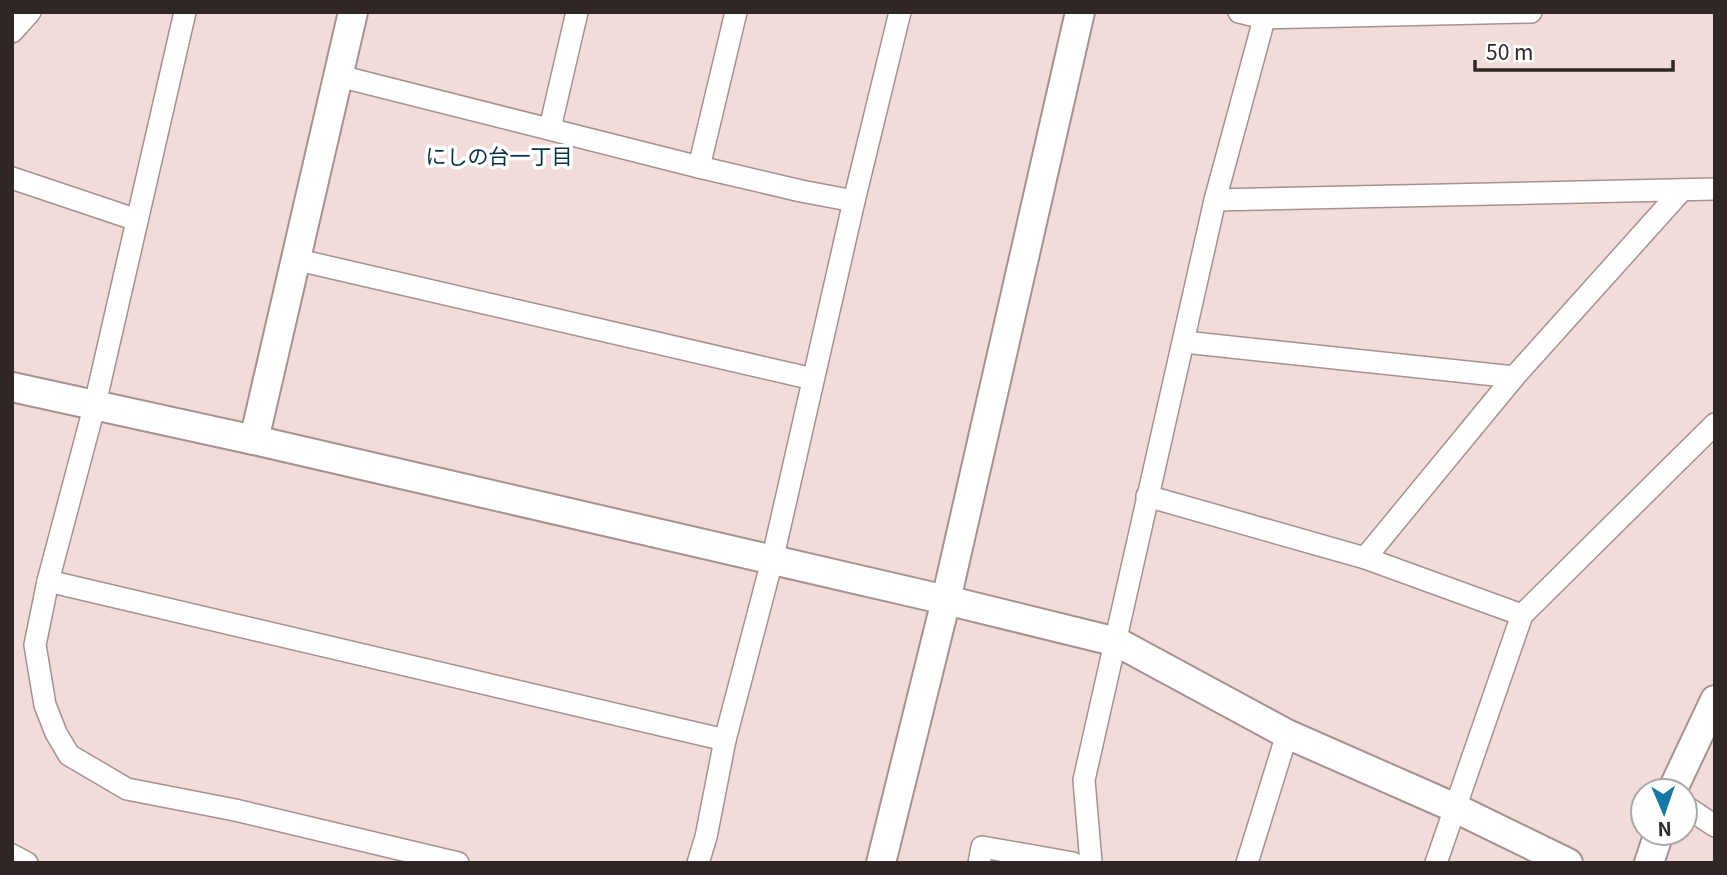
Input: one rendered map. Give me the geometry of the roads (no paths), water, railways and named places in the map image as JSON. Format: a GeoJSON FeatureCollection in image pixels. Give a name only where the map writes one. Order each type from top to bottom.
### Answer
{"type":"FeatureCollection","features":[{"type":"Feature","properties":{"kind":"street"},"geometry":{"type":"LineString","coordinates":[[12,32],[30,12]]}},
{"type":"Feature","properties":{"kind":"street"},"geometry":{"type":"LineString","coordinates":[[185,12],[95,404],[48,581],[35,645],[45,705],[56,733],[69,755],[127,789],[235,810],[458,863]]}},
{"type":"Feature","properties":{"kind":"street"},"geometry":{"type":"LineString","coordinates":[[254,440],[353,12]]}},
{"type":"Feature","properties":{"kind":"street"},"geometry":{"type":"LineString","coordinates":[[550,128],[577,12]]}},
{"type":"Feature","properties":{"kind":"street"},"geometry":{"type":"LineString","coordinates":[[699,167],[736,12]]}},
{"type":"Feature","properties":{"kind":"street"},"geometry":{"type":"LineString","coordinates":[[698,863],[706,837],[725,740],[772,561],[900,12]]}},
{"type":"Feature","properties":{"kind":"street"},"geometry":{"type":"LineString","coordinates":[[881,863],[946,600],[1080,12]]}},
{"type":"Feature","properties":{"kind":"street"},"geometry":{"type":"LineString","coordinates":[[1239,12],[1265,15],[1531,12]]}},
{"type":"Feature","properties":{"kind":"street"},"geometry":{"type":"LineString","coordinates":[[1091,863],[1084,780],[1215,200],[1265,15]]}},
{"type":"Feature","properties":{"kind":"street"},"geometry":{"type":"LineString","coordinates":[[339,76],[699,167],[854,201]]}},
{"type":"Feature","properties":{"kind":"street"},"geometry":{"type":"LineString","coordinates":[[12,178],[137,220]]}},
{"type":"Feature","properties":{"kind":"street"},"geometry":{"type":"LineString","coordinates":[[1215,200],[1715,188]]}},
{"type":"Feature","properties":{"kind":"street"},"geometry":{"type":"LineString","coordinates":[[1365,558],[1514,377],[1682,190]]}},
{"type":"Feature","properties":{"kind":"street"},"geometry":{"type":"LineString","coordinates":[[295,259],[813,379]]}},
{"type":"Feature","properties":{"kind":"street"},"geometry":{"type":"LineString","coordinates":[[1184,342],[1514,377]]}},
{"type":"Feature","properties":{"kind":"street"},"geometry":{"type":"LineString","coordinates":[[12,387],[254,440],[1117,642],[1287,734],[1453,807],[1568,863]]}},
{"type":"Feature","properties":{"kind":"street"},"geometry":{"type":"LineString","coordinates":[[1436,863],[1453,807],[1522,615],[1715,424]]}},
{"type":"Feature","properties":{"kind":"street"},"geometry":{"type":"LineString","coordinates":[[1147,496],[1365,558],[1522,615]]}},
{"type":"Feature","properties":{"kind":"street"},"geometry":{"type":"LineString","coordinates":[[48,581],[725,740]]}},
{"type":"Feature","properties":{"kind":"street"},"geometry":{"type":"LineString","coordinates":[[1679,777],[1715,700]]}},
{"type":"Feature","properties":{"kind":"street"},"geometry":{"type":"LineString","coordinates":[[1247,863],[1287,734]]}},
{"type":"Feature","properties":{"kind":"street"},"geometry":{"type":"LineString","coordinates":[[1699,815],[1715,826]]}},
{"type":"Feature","properties":{"kind":"street"},"geometry":{"type":"LineString","coordinates":[[979,863],[982,847],[1073,863]]}},
{"type":"Feature","properties":{"kind":"street"},"geometry":{"type":"LineString","coordinates":[[12,855],[27,863]]}},
{"type":"Feature","properties":{"kind":"district","name":"にしの台一丁目"},"geometry":{"type":"Point","coordinates":[499,155]}}]}
